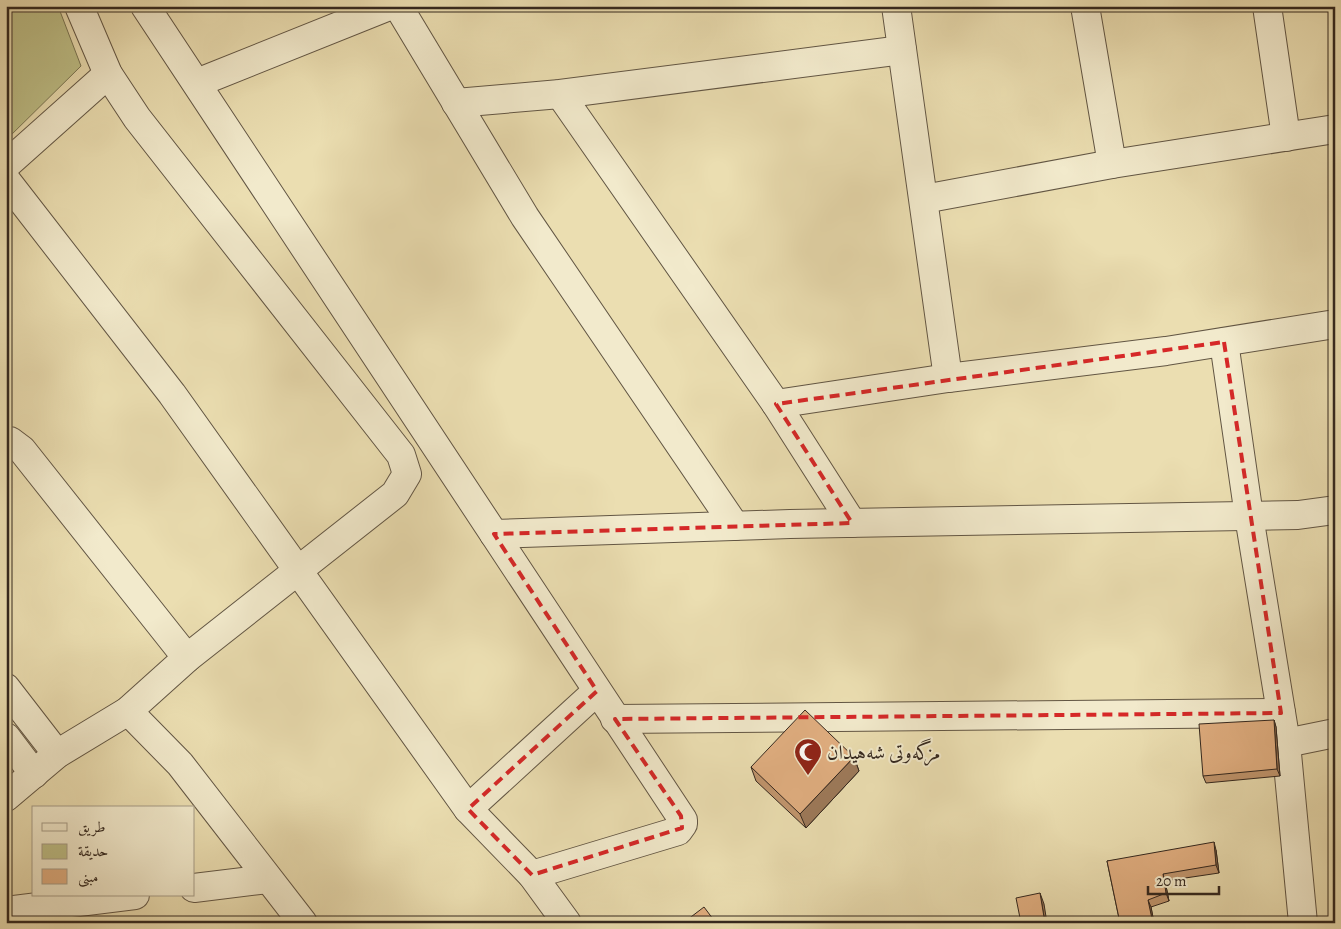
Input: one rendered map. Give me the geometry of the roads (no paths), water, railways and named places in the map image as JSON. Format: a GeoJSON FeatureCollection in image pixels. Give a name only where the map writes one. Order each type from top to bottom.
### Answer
{"type":"FeatureCollection","features":[{"type":"Feature","properties":{"kind":"street"},"geometry":{"type":"LineString","coordinates":[[6,796],[58,754],[128,711],[187,658],[396,494],[407,474],[400,455],[137,118],[108,74],[79,6]]}},
{"type":"Feature","properties":{"kind":"street"},"geometry":{"type":"LineString","coordinates":[[145,6],[597,692],[681,816],[683,824],[682,828],[678,831],[532,875]]}},
{"type":"Feature","properties":{"kind":"street"},"geometry":{"type":"LineString","coordinates":[[197,83],[390,6]]}},
{"type":"Feature","properties":{"kind":"street"},"geometry":{"type":"LineString","coordinates":[[398,6],[525,217],[735,526]]}},
{"type":"Feature","properties":{"kind":"street"},"geometry":{"type":"LineString","coordinates":[[896,6],[948,378]]}},
{"type":"Feature","properties":{"kind":"street"},"geometry":{"type":"LineString","coordinates":[[1085,6],[1112,164]]}},
{"type":"Feature","properties":{"kind":"street"},"geometry":{"type":"LineString","coordinates":[[1266,6],[1286,137]]}},
{"type":"Feature","properties":{"kind":"street"},"geometry":{"type":"LineString","coordinates":[[456,103],[560,94],[902,50]]}},
{"type":"Feature","properties":{"kind":"street"},"geometry":{"type":"LineString","coordinates":[[6,164],[108,74]]}},
{"type":"Feature","properties":{"kind":"street"},"geometry":{"type":"LineString","coordinates":[[560,94],[776,404],[852,523]]}},
{"type":"Feature","properties":{"kind":"street"},"geometry":{"type":"LineString","coordinates":[[924,199],[1112,164],[1335,129]]}},
{"type":"Feature","properties":{"kind":"street"},"geometry":{"type":"LineString","coordinates":[[6,180],[172,394],[468,809],[532,875],[567,923]]}},
{"type":"Feature","properties":{"kind":"street"},"geometry":{"type":"LineString","coordinates":[[776,404],[948,378],[1157,352],[1335,324]]}},
{"type":"Feature","properties":{"kind":"street"},"geometry":{"type":"LineString","coordinates":[[1224,342],[1248,516],[1286,743],[1303,923]]}},
{"type":"Feature","properties":{"kind":"street"},"geometry":{"type":"LineString","coordinates":[[6,442],[10,441],[22,450],[187,658]]}},
{"type":"Feature","properties":{"kind":"street"},"geometry":{"type":"LineString","coordinates":[[494,534],[790,524],[1298,515],[1335,510]]}},
{"type":"Feature","properties":{"kind":"street"},"geometry":{"type":"LineString","coordinates":[[6,688],[58,754]]}},
{"type":"Feature","properties":{"kind":"street"},"geometry":{"type":"LineString","coordinates":[[468,809],[597,692]]}},
{"type":"Feature","properties":{"kind":"street"},"geometry":{"type":"LineString","coordinates":[[128,711],[180,764],[303,923]]}},
{"type":"Feature","properties":{"kind":"street"},"geometry":{"type":"LineString","coordinates":[[615,719],[1281,713]]}},
{"type":"Feature","properties":{"kind":"street"},"geometry":{"type":"LineString","coordinates":[[1286,743],[1335,733]]}},
{"type":"Feature","properties":{"kind":"street"},"geometry":{"type":"LineString","coordinates":[[6,737],[34,774]]}},
{"type":"Feature","properties":{"kind":"street"},"geometry":{"type":"LineString","coordinates":[[195,888],[268,879]]}},
{"type":"Feature","properties":{"kind":"street"},"geometry":{"type":"LineString","coordinates":[[6,911],[127,896]]}},
{"type":"Feature","properties":{"kind":"place","name":"مزگەوتی شەهیدان"},"geometry":{"type":"Point","coordinates":[808,776]}}]}
